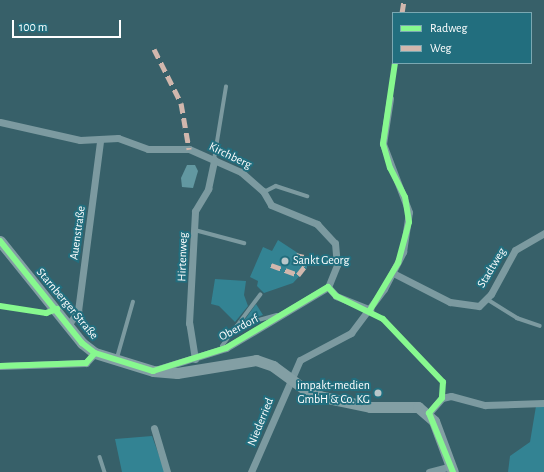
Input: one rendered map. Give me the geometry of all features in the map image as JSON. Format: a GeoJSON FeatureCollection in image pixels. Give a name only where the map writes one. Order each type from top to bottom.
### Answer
{"type":"FeatureCollection","features":[{"type":"Feature","properties":{"kind":"main road","name":"Starnberger Straße"},"geometry":{"type":"LineString","coordinates":[[0,241],[70,324],[82,343],[96,353],[117,361],[153,371],[177,373],[256,360],[273,366],[292,381],[323,397],[370,407],[418,407],[429,413]]}},
{"type":"Feature","properties":{"kind":"main road"},"geometry":{"type":"LineString","coordinates":[[429,413],[452,469]]}},
{"type":"Feature","properties":{"kind":"street","name":"Niederried"},"geometry":{"type":"LineString","coordinates":[[251,472],[300,360],[351,332],[370,310],[393,273],[409,222],[405,197],[390,168],[383,144],[390,99]]}},
{"type":"Feature","properties":{"kind":"street","name":"Kirchberg"},"geometry":{"type":"LineString","coordinates":[[0,122],[100,142],[118,138],[148,149],[189,149],[246,175],[264,192],[271,205],[317,224],[332,237],[337,250],[337,265],[328,288]]}},
{"type":"Feature","properties":{"kind":"street","name":"Auenstraße"},"geometry":{"type":"LineString","coordinates":[[70,324],[78,311],[100,142]]}},
{"type":"Feature","properties":{"kind":"street","name":"Hirtenweg"},"geometry":{"type":"LineString","coordinates":[[195,359],[189,323],[195,211],[208,189],[214,160]]}},
{"type":"Feature","properties":{"kind":"street","name":"Stadtweg"},"geometry":{"type":"LineString","coordinates":[[393,273],[465,306],[479,306],[486,299],[515,250],[544,233]]}},
{"type":"Feature","properties":{"kind":"street"},"geometry":{"type":"LineString","coordinates":[[328,288],[336,296],[370,310]]}},
{"type":"Feature","properties":{"kind":"street","name":"Oberdorf"},"geometry":{"type":"LineString","coordinates":[[153,371],[211,354],[285,315],[328,288]]}},
{"type":"Feature","properties":{"kind":"street"},"geometry":{"type":"LineString","coordinates":[[0,366],[86,363],[96,353]]}},
{"type":"Feature","properties":{"kind":"street"},"geometry":{"type":"LineString","coordinates":[[429,413],[442,398],[451,396],[485,405],[544,403]]}},
{"type":"Feature","properties":{"kind":"street"},"geometry":{"type":"LineString","coordinates":[[154,428],[167,472]]}},
{"type":"Feature","properties":{"kind":"street"},"geometry":{"type":"LineString","coordinates":[[428,472],[452,469]]}},
{"type":"Feature","properties":{"kind":"lane"},"geometry":{"type":"LineString","coordinates":[[214,160],[226,87]]}},
{"type":"Feature","properties":{"kind":"lane"},"geometry":{"type":"LineString","coordinates":[[264,192],[276,186],[307,196]]}},
{"type":"Feature","properties":{"kind":"lane"},"geometry":{"type":"LineString","coordinates":[[195,230],[244,243]]}},
{"type":"Feature","properties":{"kind":"lane"},"geometry":{"type":"LineString","coordinates":[[211,354],[225,345],[236,327],[260,295]]}},
{"type":"Feature","properties":{"kind":"lane"},"geometry":{"type":"LineString","coordinates":[[486,299],[517,318],[540,326]]}},
{"type":"Feature","properties":{"kind":"lane"},"geometry":{"type":"LineString","coordinates":[[117,361],[133,302]]}},
{"type":"Feature","properties":{"kind":"lane"},"geometry":{"type":"LineString","coordinates":[[236,327],[257,318],[285,315]]}},
{"type":"Feature","properties":{"kind":"lane"},"geometry":{"type":"LineString","coordinates":[[100,457],[105,472]]}},
{"type":"Feature","properties":{"kind":"shaded area"},"geometry":{"type":"Polygon","coordinates":[[[187,165],[195,165],[198,171],[193,188],[182,187],[181,178],[187,165]]]}},
{"type":"Feature","properties":{"kind":"shaded area"},"geometry":{"type":"Polygon","coordinates":[[[278,240],[307,259],[307,268],[293,283],[264,293],[257,286],[258,281],[250,277],[263,247],[272,251],[278,240]]]}},
{"type":"Feature","properties":{"kind":"shaded area"},"geometry":{"type":"Polygon","coordinates":[[[215,279],[246,281],[244,295],[248,306],[235,322],[219,306],[211,304],[215,279]]]}},
{"type":"Feature","properties":{"kind":"shaded area"},"geometry":{"type":"Polygon","coordinates":[[[256,304],[263,315],[241,323],[246,318],[256,304]]]}},
{"type":"Feature","properties":{"kind":"shaded area"},"geometry":{"type":"Polygon","coordinates":[[[544,405],[544,472],[508,472],[510,456],[530,442],[536,406],[544,405]]]}},
{"type":"Feature","properties":{"kind":"shaded area"},"geometry":{"type":"Polygon","coordinates":[[[152,436],[165,472],[122,472],[115,439],[152,436]]]}},
{"type":"Feature","properties":{"kind":"marked path"},"geometry":{"type":"LineString","coordinates":[[402,12],[404,0]]}},
{"type":"Feature","properties":{"kind":"marked path"},"geometry":{"type":"LineString","coordinates":[[154,49],[181,103],[189,149]]}},
{"type":"Feature","properties":{"kind":"marked path"},"geometry":{"type":"LineString","coordinates":[[271,265],[298,275],[305,266],[304,257],[296,255]]}},
{"type":"Feature","properties":{"kind":"cycle path"},"geometry":{"type":"LineString","coordinates":[[370,310],[398,263],[409,222],[405,197],[390,168],[383,144],[395,64]]}},
{"type":"Feature","properties":{"kind":"cycle path"},"geometry":{"type":"LineString","coordinates":[[0,241],[82,343],[95,353],[153,371],[226,348],[328,287],[336,296],[383,319],[443,382],[442,398],[429,413],[453,472]]}},
{"type":"Feature","properties":{"kind":"cycle path"},"geometry":{"type":"LineString","coordinates":[[0,306],[46,313],[57,309]]}},
{"type":"Feature","properties":{"kind":"cycle path"},"geometry":{"type":"LineString","coordinates":[[0,366],[86,363],[95,353]]}},
{"type":"Feature","properties":{"kind":"place","name":"Sankt Georg"},"geometry":{"type":"Point","coordinates":[285,261]}},
{"type":"Feature","properties":{"kind":"place","name":"impakt-medien GmbH & Co. KG"},"geometry":{"type":"Point","coordinates":[378,393]}}]}
